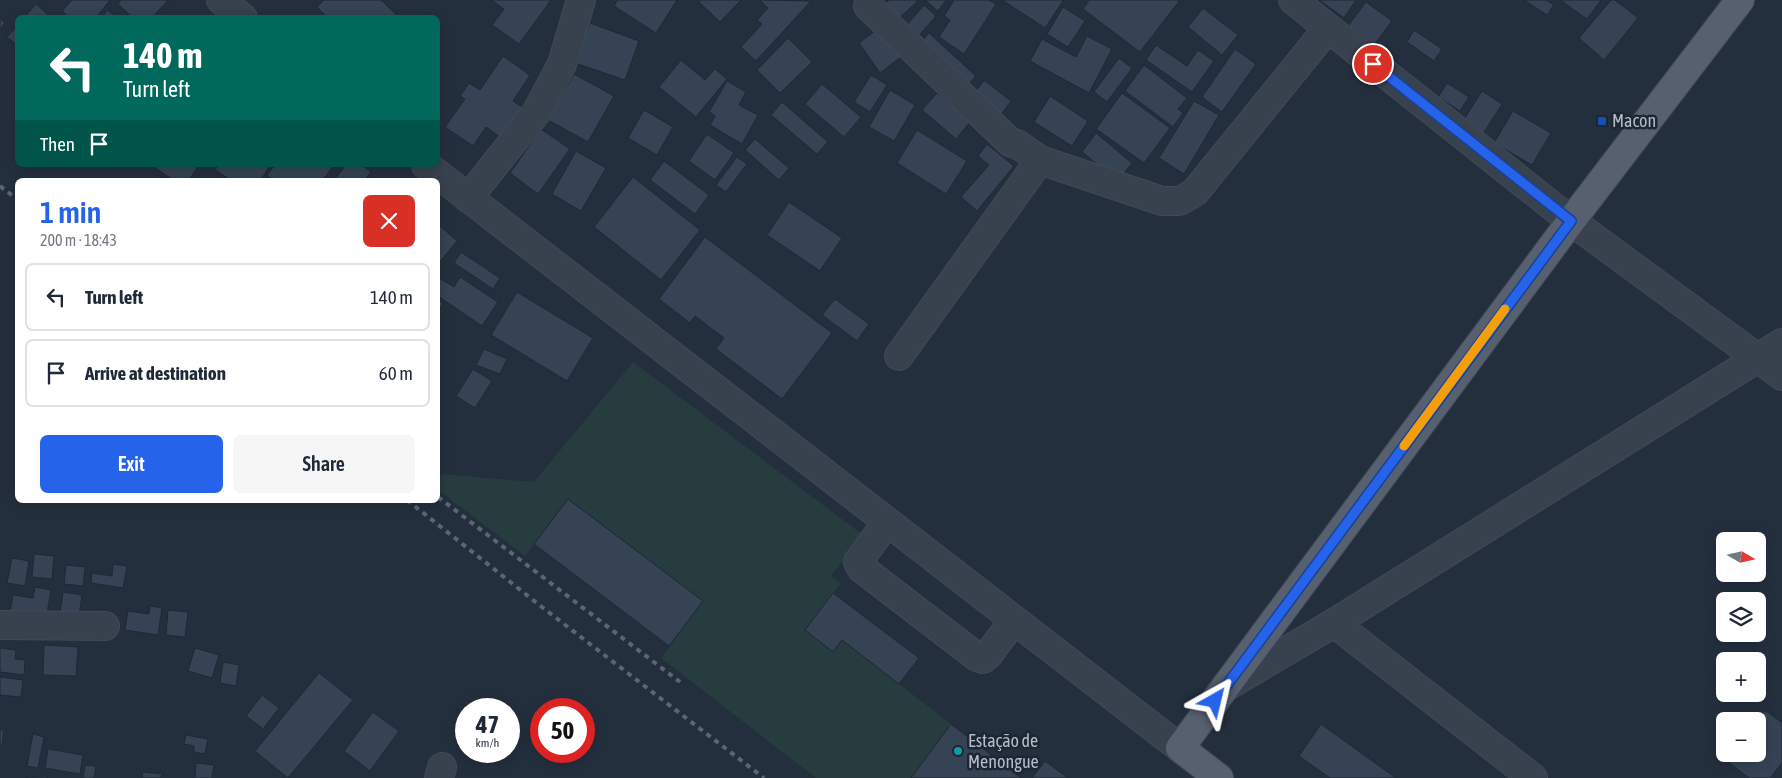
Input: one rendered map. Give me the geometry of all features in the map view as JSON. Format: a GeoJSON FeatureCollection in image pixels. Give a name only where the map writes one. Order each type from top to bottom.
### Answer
{"type":"FeatureCollection","features":[{"type":"Feature","properties":{"kind":"main road"},"geometry":{"type":"LineString","coordinates":[[1219,778],[1180,748],[1571,221],[1740,0]]}},
{"type":"Feature","properties":{"kind":"street"},"geometry":{"type":"LineString","coordinates":[[221,0],[238,15]]}},
{"type":"Feature","properties":{"kind":"street"},"geometry":{"type":"LineString","coordinates":[[468,198],[536,113],[562,64],[581,0]]}},
{"type":"Feature","properties":{"kind":"street"},"geometry":{"type":"LineString","coordinates":[[1293,0],[1571,221],[1782,376]]}},
{"type":"Feature","properties":{"kind":"street"},"geometry":{"type":"LineString","coordinates":[[868,6],[1011,143],[1017,144],[1040,160],[1162,201],[1180,201],[1195,192],[1328,28]]}},
{"type":"Feature","properties":{"kind":"street"},"geometry":{"type":"LineString","coordinates":[[899,356],[1040,160]]}},
{"type":"Feature","properties":{"kind":"street"},"geometry":{"type":"LineString","coordinates":[[429,167],[1180,748]]}},
{"type":"Feature","properties":{"kind":"street"},"geometry":{"type":"LineString","coordinates":[[1227,686],[1334,623],[1782,343]]}},
{"type":"Feature","properties":{"kind":"street"},"geometry":{"type":"LineString","coordinates":[[887,522],[858,562],[861,568],[977,657],[983,659],[988,655],[1014,620]]}},
{"type":"Feature","properties":{"kind":"street"},"geometry":{"type":"LineString","coordinates":[[1334,623],[1533,778]]}},
{"type":"Feature","properties":{"kind":"street"},"geometry":{"type":"LineString","coordinates":[[0,625],[105,626]]}},
{"type":"Feature","properties":{"kind":"green space"},"geometry":{"type":"Polygon","coordinates":[[[633,362],[863,535],[831,576],[841,583],[805,630],[833,651],[842,640],[951,724],[911,778],[816,778],[661,658],[703,601],[568,499],[525,556],[440,492],[440,477],[442,474],[534,482],[633,362]]]}},
{"type":"Feature","properties":{"kind":"building"},"geometry":{"type":"Polygon","coordinates":[[[72,0],[110,0],[98,15],[67,15],[62,11],[72,0]]]}},
{"type":"Feature","properties":{"kind":"building"},"geometry":{"type":"Polygon","coordinates":[[[121,0],[168,0],[155,15],[130,15],[118,4],[121,0]]]}},
{"type":"Feature","properties":{"kind":"building"},"geometry":{"type":"Polygon","coordinates":[[[324,0],[381,0],[397,15],[325,15],[317,7],[324,0]]]}},
{"type":"Feature","properties":{"kind":"building"},"geometry":{"type":"Polygon","coordinates":[[[491,0],[551,0],[519,44],[492,25],[504,9],[491,0]]]}},
{"type":"Feature","properties":{"kind":"building"},"geometry":{"type":"Polygon","coordinates":[[[617,0],[677,0],[656,33],[614,6],[617,0]]]}},
{"type":"Feature","properties":{"kind":"building"},"geometry":{"type":"Polygon","coordinates":[[[701,0],[741,0],[720,22],[699,2],[701,0]]]}},
{"type":"Feature","properties":{"kind":"building"},"geometry":{"type":"Polygon","coordinates":[[[760,0],[811,1],[756,61],[741,47],[762,24],[757,20],[768,8],[760,0]]]}},
{"type":"Feature","properties":{"kind":"building"},"geometry":{"type":"Polygon","coordinates":[[[889,0],[916,0],[917,2],[898,19],[884,4],[889,0]]]}},
{"type":"Feature","properties":{"kind":"building"},"geometry":{"type":"Polygon","coordinates":[[[925,0],[946,0],[938,11],[925,0]]]}},
{"type":"Feature","properties":{"kind":"building"},"geometry":{"type":"Polygon","coordinates":[[[954,0],[989,0],[996,4],[964,54],[939,37],[950,20],[944,16],[954,0]]]}},
{"type":"Feature","properties":{"kind":"building"},"geometry":{"type":"Polygon","coordinates":[[[1002,0],[1063,0],[1063,1],[1045,28],[1002,0]]]}},
{"type":"Feature","properties":{"kind":"building"},"geometry":{"type":"Polygon","coordinates":[[[1089,0],[1180,0],[1140,52],[1083,9],[1089,0]]]}},
{"type":"Feature","properties":{"kind":"building"},"geometry":{"type":"Polygon","coordinates":[[[1319,0],[1356,0],[1344,18],[1319,0]]]}},
{"type":"Feature","properties":{"kind":"building"},"geometry":{"type":"Polygon","coordinates":[[[1524,0],[1546,0],[1554,5],[1547,15],[1524,0]]]}},
{"type":"Feature","properties":{"kind":"building"},"geometry":{"type":"Polygon","coordinates":[[[1560,0],[1601,0],[1587,19],[1560,0]]]}},
{"type":"Feature","properties":{"kind":"building"},"geometry":{"type":"Polygon","coordinates":[[[1611,0],[1615,0],[1638,18],[1604,60],[1579,38],[1611,0]]]}},
{"type":"Feature","properties":{"kind":"building"},"geometry":{"type":"Polygon","coordinates":[[[1366,2],[1392,21],[1374,45],[1348,26],[1366,2]]]}},
{"type":"Feature","properties":{"kind":"building"},"geometry":{"type":"Polygon","coordinates":[[[36,4],[49,15],[27,15],[36,4]]]}},
{"type":"Feature","properties":{"kind":"building"},"geometry":{"type":"Polygon","coordinates":[[[924,5],[936,16],[917,38],[905,27],[924,5]]]}},
{"type":"Feature","properties":{"kind":"building"},"geometry":{"type":"Polygon","coordinates":[[[1063,7],[1085,21],[1068,47],[1047,34],[1063,7]]]}},
{"type":"Feature","properties":{"kind":"building"},"geometry":{"type":"Polygon","coordinates":[[[1203,8],[1238,35],[1222,55],[1188,27],[1203,8]]]}},
{"type":"Feature","properties":{"kind":"building"},"geometry":{"type":"Polygon","coordinates":[[[107,10],[114,15],[104,15],[107,10]]]}},
{"type":"Feature","properties":{"kind":"building"},"geometry":{"type":"Polygon","coordinates":[[[0,18],[5,23],[0,29],[0,18]]]}},
{"type":"Feature","properties":{"kind":"building"},"geometry":{"type":"Polygon","coordinates":[[[590,23],[639,41],[625,80],[575,63],[590,23]]]}},
{"type":"Feature","properties":{"kind":"building"},"geometry":{"type":"Polygon","coordinates":[[[15,28],[15,44],[7,37],[15,28]]]}},
{"type":"Feature","properties":{"kind":"building"},"geometry":{"type":"Polygon","coordinates":[[[879,28],[901,57],[880,73],[859,43],[879,28]]]}},
{"type":"Feature","properties":{"kind":"building"},"geometry":{"type":"Polygon","coordinates":[[[1414,30],[1442,49],[1434,61],[1407,42],[1414,30]]]}},
{"type":"Feature","properties":{"kind":"building"},"geometry":{"type":"Polygon","coordinates":[[[929,33],[976,76],[966,87],[919,44],[929,33]]]}},
{"type":"Feature","properties":{"kind":"building"},"geometry":{"type":"Polygon","coordinates":[[[1087,36],[1112,49],[1089,93],[1030,61],[1042,39],[1076,57],[1087,36]]]}},
{"type":"Feature","properties":{"kind":"building"},"geometry":{"type":"Polygon","coordinates":[[[788,38],[812,62],[780,93],[757,70],[788,38]]]}},
{"type":"Feature","properties":{"kind":"building"},"geometry":{"type":"Polygon","coordinates":[[[1156,45],[1187,66],[1198,50],[1214,61],[1192,92],[1146,60],[1156,45]]]}},
{"type":"Feature","properties":{"kind":"building"},"geometry":{"type":"Polygon","coordinates":[[[1235,49],[1256,64],[1222,112],[1202,97],[1235,49]]]}},
{"type":"Feature","properties":{"kind":"building"},"geometry":{"type":"Polygon","coordinates":[[[503,56],[530,75],[513,101],[525,109],[504,140],[486,127],[473,146],[445,127],[465,99],[460,96],[469,83],[480,90],[503,56]]]}},
{"type":"Feature","properties":{"kind":"building"},"geometry":{"type":"Polygon","coordinates":[[[1119,58],[1132,68],[1107,102],[1094,92],[1119,58]]]}},
{"type":"Feature","properties":{"kind":"building"},"geometry":{"type":"Polygon","coordinates":[[[681,60],[705,80],[715,69],[727,79],[696,117],[659,87],[681,60]]]}},
{"type":"Feature","properties":{"kind":"building"},"geometry":{"type":"Polygon","coordinates":[[[1144,65],[1187,98],[1178,109],[1183,113],[1173,127],[1125,91],[1144,65]]]}},
{"type":"Feature","properties":{"kind":"building"},"geometry":{"type":"Polygon","coordinates":[[[574,74],[614,96],[588,142],[548,120],[574,74]]]}},
{"type":"Feature","properties":{"kind":"building"},"geometry":{"type":"Polygon","coordinates":[[[871,75],[887,85],[870,112],[854,102],[871,75]]]}},
{"type":"Feature","properties":{"kind":"building"},"geometry":{"type":"Polygon","coordinates":[[[984,80],[1011,101],[1000,116],[973,95],[984,80]]]}},
{"type":"Feature","properties":{"kind":"building"},"geometry":{"type":"Polygon","coordinates":[[[727,81],[746,92],[739,105],[758,115],[742,144],[710,125],[715,116],[709,112],[727,81]]]}},
{"type":"Feature","properties":{"kind":"building"},"geometry":{"type":"Polygon","coordinates":[[[1447,83],[1469,97],[1460,111],[1438,97],[1447,83]]]}},
{"type":"Feature","properties":{"kind":"building"},"geometry":{"type":"Polygon","coordinates":[[[822,84],[861,117],[844,137],[805,104],[822,84]]]}},
{"type":"Feature","properties":{"kind":"building"},"geometry":{"type":"Polygon","coordinates":[[[890,90],[915,105],[894,141],[869,127],[890,90]]]}},
{"type":"Feature","properties":{"kind":"building"},"geometry":{"type":"Polygon","coordinates":[[[1482,91],[1502,104],[1483,134],[1463,121],[1482,91]]]}},
{"type":"Feature","properties":{"kind":"building"},"geometry":{"type":"Polygon","coordinates":[[[937,93],[970,122],[956,139],[922,110],[937,93]]]}},
{"type":"Feature","properties":{"kind":"building"},"geometry":{"type":"Polygon","coordinates":[[[1122,93],[1170,128],[1144,163],[1096,129],[1122,93]]]}},
{"type":"Feature","properties":{"kind":"building"},"geometry":{"type":"Polygon","coordinates":[[[1050,96],[1088,121],[1072,146],[1034,122],[1050,96]]]}},
{"type":"Feature","properties":{"kind":"building"},"geometry":{"type":"Polygon","coordinates":[[[1194,101],[1219,115],[1184,174],[1159,158],[1194,101]]]}},
{"type":"Feature","properties":{"kind":"building"},"geometry":{"type":"Polygon","coordinates":[[[782,102],[828,142],[817,154],[771,115],[782,102]]]}},
{"type":"Feature","properties":{"kind":"building"},"geometry":{"type":"Polygon","coordinates":[[[644,110],[673,127],[657,155],[628,138],[644,110]]]}},
{"type":"Feature","properties":{"kind":"building"},"geometry":{"type":"Polygon","coordinates":[[[1513,111],[1551,133],[1532,165],[1494,143],[1513,111]]]}},
{"type":"Feature","properties":{"kind":"building"},"geometry":{"type":"Polygon","coordinates":[[[541,129],[570,149],[538,194],[510,173],[541,129]]]}},
{"type":"Feature","properties":{"kind":"building"},"geometry":{"type":"Polygon","coordinates":[[[917,130],[967,161],[946,194],[897,163],[917,130]]]}},
{"type":"Feature","properties":{"kind":"building"},"geometry":{"type":"Polygon","coordinates":[[[1096,133],[1132,163],[1118,181],[1082,152],[1096,133]]]}},
{"type":"Feature","properties":{"kind":"building"},"geometry":{"type":"Polygon","coordinates":[[[707,134],[734,153],[715,180],[689,161],[707,134]]]}},
{"type":"Feature","properties":{"kind":"building"},"geometry":{"type":"Polygon","coordinates":[[[755,139],[789,168],[779,180],[745,150],[755,139]]]}},
{"type":"Feature","properties":{"kind":"building"},"geometry":{"type":"Polygon","coordinates":[[[987,144],[1014,166],[977,211],[961,197],[989,165],[978,156],[987,144]]]}},
{"type":"Feature","properties":{"kind":"building"},"geometry":{"type":"Polygon","coordinates":[[[576,151],[606,168],[581,211],[552,194],[576,151]]]}},
{"type":"Feature","properties":{"kind":"building"},"geometry":{"type":"Polygon","coordinates":[[[737,157],[747,164],[726,192],[716,185],[737,157]]]}},
{"type":"Feature","properties":{"kind":"building"},"geometry":{"type":"Polygon","coordinates":[[[664,161],[709,195],[695,214],[650,180],[664,161]]]}},
{"type":"Feature","properties":{"kind":"building"},"geometry":{"type":"Polygon","coordinates":[[[154,167],[197,168],[190,178],[170,178],[154,167]]]}},
{"type":"Feature","properties":{"kind":"building"},"geometry":{"type":"Polygon","coordinates":[[[217,167],[269,167],[262,178],[228,178],[215,170],[217,167]]]}},
{"type":"Feature","properties":{"kind":"building"},"geometry":{"type":"Polygon","coordinates":[[[273,167],[333,167],[324,178],[271,178],[267,175],[273,167]]]}},
{"type":"Feature","properties":{"kind":"building"},"geometry":{"type":"Polygon","coordinates":[[[344,167],[365,167],[371,172],[366,178],[336,178],[344,167]]]}},
{"type":"Feature","properties":{"kind":"building"},"geometry":{"type":"Polygon","coordinates":[[[633,177],[700,230],[661,280],[594,227],[633,177]]]}},
{"type":"Feature","properties":{"kind":"building"},"geometry":{"type":"Polygon","coordinates":[[[789,202],[842,238],[820,271],[767,235],[789,202]]]}},
{"type":"Feature","properties":{"kind":"building"},"geometry":{"type":"Polygon","coordinates":[[[440,226],[457,241],[440,262],[440,226]]]}},
{"type":"Feature","properties":{"kind":"building"},"geometry":{"type":"Polygon","coordinates":[[[705,237],[832,333],[782,399],[716,349],[724,338],[695,316],[690,323],[659,299],[705,237]]]}},
{"type":"Feature","properties":{"kind":"building"},"geometry":{"type":"Polygon","coordinates":[[[461,252],[500,278],[493,289],[454,263],[461,252]]]}},
{"type":"Feature","properties":{"kind":"building"},"geometry":{"type":"Polygon","coordinates":[[[460,277],[498,302],[482,326],[440,297],[440,279],[454,287],[460,277]]]}},
{"type":"Feature","properties":{"kind":"building"},"geometry":{"type":"Polygon","coordinates":[[[517,292],[593,338],[567,381],[491,335],[517,292]]]}},
{"type":"Feature","properties":{"kind":"building"},"geometry":{"type":"Polygon","coordinates":[[[835,299],[869,324],[857,341],[822,315],[835,299]]]}},
{"type":"Feature","properties":{"kind":"building"},"geometry":{"type":"Polygon","coordinates":[[[484,349],[507,359],[500,374],[476,365],[484,349]]]}},
{"type":"Feature","properties":{"kind":"building"},"geometry":{"type":"Polygon","coordinates":[[[473,369],[492,381],[475,408],[456,396],[473,369]]]}},
{"type":"Feature","properties":{"kind":"building"},"geometry":{"type":"Polygon","coordinates":[[[568,499],[703,601],[669,646],[534,544],[568,499]]]}},
{"type":"Feature","properties":{"kind":"building"},"geometry":{"type":"Polygon","coordinates":[[[34,554],[54,556],[52,579],[32,577],[34,554]]]}},
{"type":"Feature","properties":{"kind":"building"},"geometry":{"type":"Polygon","coordinates":[[[12,558],[29,561],[25,586],[7,583],[12,558]]]}},
{"type":"Feature","properties":{"kind":"building"},"geometry":{"type":"Polygon","coordinates":[[[113,564],[127,566],[123,588],[91,583],[92,573],[112,576],[113,564]]]}},
{"type":"Feature","properties":{"kind":"building"},"geometry":{"type":"Polygon","coordinates":[[[66,565],[85,567],[83,586],[64,584],[66,565]]]}},
{"type":"Feature","properties":{"kind":"building"},"geometry":{"type":"Polygon","coordinates":[[[35,587],[51,590],[46,619],[10,612],[13,595],[33,598],[35,587]]]}},
{"type":"Feature","properties":{"kind":"building"},"geometry":{"type":"Polygon","coordinates":[[[63,592],[82,595],[77,629],[58,627],[63,592]]]}},
{"type":"Feature","properties":{"kind":"building"},"geometry":{"type":"Polygon","coordinates":[[[833,593],[919,658],[899,684],[842,640],[833,652],[805,630],[833,593]]]}},
{"type":"Feature","properties":{"kind":"building"},"geometry":{"type":"Polygon","coordinates":[[[150,606],[162,608],[158,635],[125,630],[128,611],[149,614],[150,606]]]}},
{"type":"Feature","properties":{"kind":"building"},"geometry":{"type":"Polygon","coordinates":[[[168,610],[188,612],[185,637],[166,635],[168,610]]]}},
{"type":"Feature","properties":{"kind":"building"},"geometry":{"type":"Polygon","coordinates":[[[44,645],[78,647],[76,676],[43,675],[44,645]]]}},
{"type":"Feature","properties":{"kind":"building"},"geometry":{"type":"Polygon","coordinates":[[[0,648],[16,650],[15,659],[25,660],[24,675],[0,672],[0,648]]]}},
{"type":"Feature","properties":{"kind":"building"},"geometry":{"type":"Polygon","coordinates":[[[195,648],[219,655],[212,678],[188,671],[195,648]]]}},
{"type":"Feature","properties":{"kind":"building"},"geometry":{"type":"Polygon","coordinates":[[[223,662],[239,665],[236,686],[220,683],[223,662]]]}},
{"type":"Feature","properties":{"kind":"building"},"geometry":{"type":"Polygon","coordinates":[[[319,673],[353,700],[288,778],[255,751],[319,673]]]}},
{"type":"Feature","properties":{"kind":"building"},"geometry":{"type":"Polygon","coordinates":[[[0,677],[23,680],[21,697],[0,695],[0,677]]]}},
{"type":"Feature","properties":{"kind":"building"},"geometry":{"type":"Polygon","coordinates":[[[262,695],[279,708],[263,729],[246,716],[262,695]]]}},
{"type":"Feature","properties":{"kind":"building"},"geometry":{"type":"Polygon","coordinates":[[[1765,710],[1782,723],[1782,763],[1770,778],[1749,778],[1728,762],[1766,762],[1766,712],[1764,712],[1765,710]]]}},
{"type":"Feature","properties":{"kind":"building"},"geometry":{"type":"Polygon","coordinates":[[[373,712],[399,731],[370,771],[344,751],[373,712]]]}},
{"type":"Feature","properties":{"kind":"building","name":"Estação de Menongue"},"geometry":{"type":"Polygon","coordinates":[[[951,724],[1021,778],[911,778],[951,724]]]}},
{"type":"Feature","properties":{"kind":"building"},"geometry":{"type":"Polygon","coordinates":[[[1321,724],[1396,778],[1330,778],[1299,756],[1321,724]]]}},
{"type":"Feature","properties":{"kind":"building"},"geometry":{"type":"Polygon","coordinates":[[[0,730],[4,730],[2,745],[0,745],[0,730]]]}},
{"type":"Feature","properties":{"kind":"building"},"geometry":{"type":"Polygon","coordinates":[[[33,734],[44,737],[38,768],[27,766],[33,734]]]}},
{"type":"Feature","properties":{"kind":"building"},"geometry":{"type":"Polygon","coordinates":[[[186,735],[208,739],[205,754],[194,752],[194,746],[184,744],[186,735]]]}},
{"type":"Feature","properties":{"kind":"building"},"geometry":{"type":"Polygon","coordinates":[[[48,749],[83,755],[80,774],[45,768],[48,749]]]}},
{"type":"Feature","properties":{"kind":"building","name":"Estação de Menongue"},"geometry":{"type":"Polygon","coordinates":[[[1045,761],[1068,778],[1032,778],[1045,761]]]}},
{"type":"Feature","properties":{"kind":"building"},"geometry":{"type":"Polygon","coordinates":[[[196,763],[214,765],[212,778],[195,778],[196,763]]]}},
{"type":"Feature","properties":{"kind":"building"},"geometry":{"type":"Polygon","coordinates":[[[85,765],[96,766],[94,778],[83,778],[85,765]]]}},
{"type":"Feature","properties":{"kind":"building"},"geometry":{"type":"Polygon","coordinates":[[[143,772],[162,774],[161,778],[142,778],[143,772]]]}},
{"type":"Feature","properties":{"kind":"building"},"geometry":{"type":"Polygon","coordinates":[[[47,776],[47,778],[27,778],[27,777],[47,776]]]}},
{"type":"Feature","properties":{"kind":"railway"},"geometry":{"type":"LineString","coordinates":[[0,186],[15,198]]}},
{"type":"Feature","properties":{"kind":"railway"},"geometry":{"type":"LineString","coordinates":[[440,499],[680,682]]}},
{"type":"Feature","properties":{"kind":"railway"},"geometry":{"type":"LineString","coordinates":[[411,503],[538,604],[764,778]]}},
{"type":"Feature","properties":{"kind":"slow traffic"},"geometry":{"type":"LineString","coordinates":[[1404,446],[1505,309]]}},
{"type":"Feature","properties":{"kind":"place","name":"Macon"},"geometry":{"type":"Point","coordinates":[1602,121]}},
{"type":"Feature","properties":{"kind":"place","name":"Estação de Menongue"},"geometry":{"type":"Point","coordinates":[958,751]}},
{"type":"Feature","properties":{"kind":"route"},"geometry":{"type":"LineString","coordinates":[[1215,701],[1571,221],[1373,64]]}}]}
